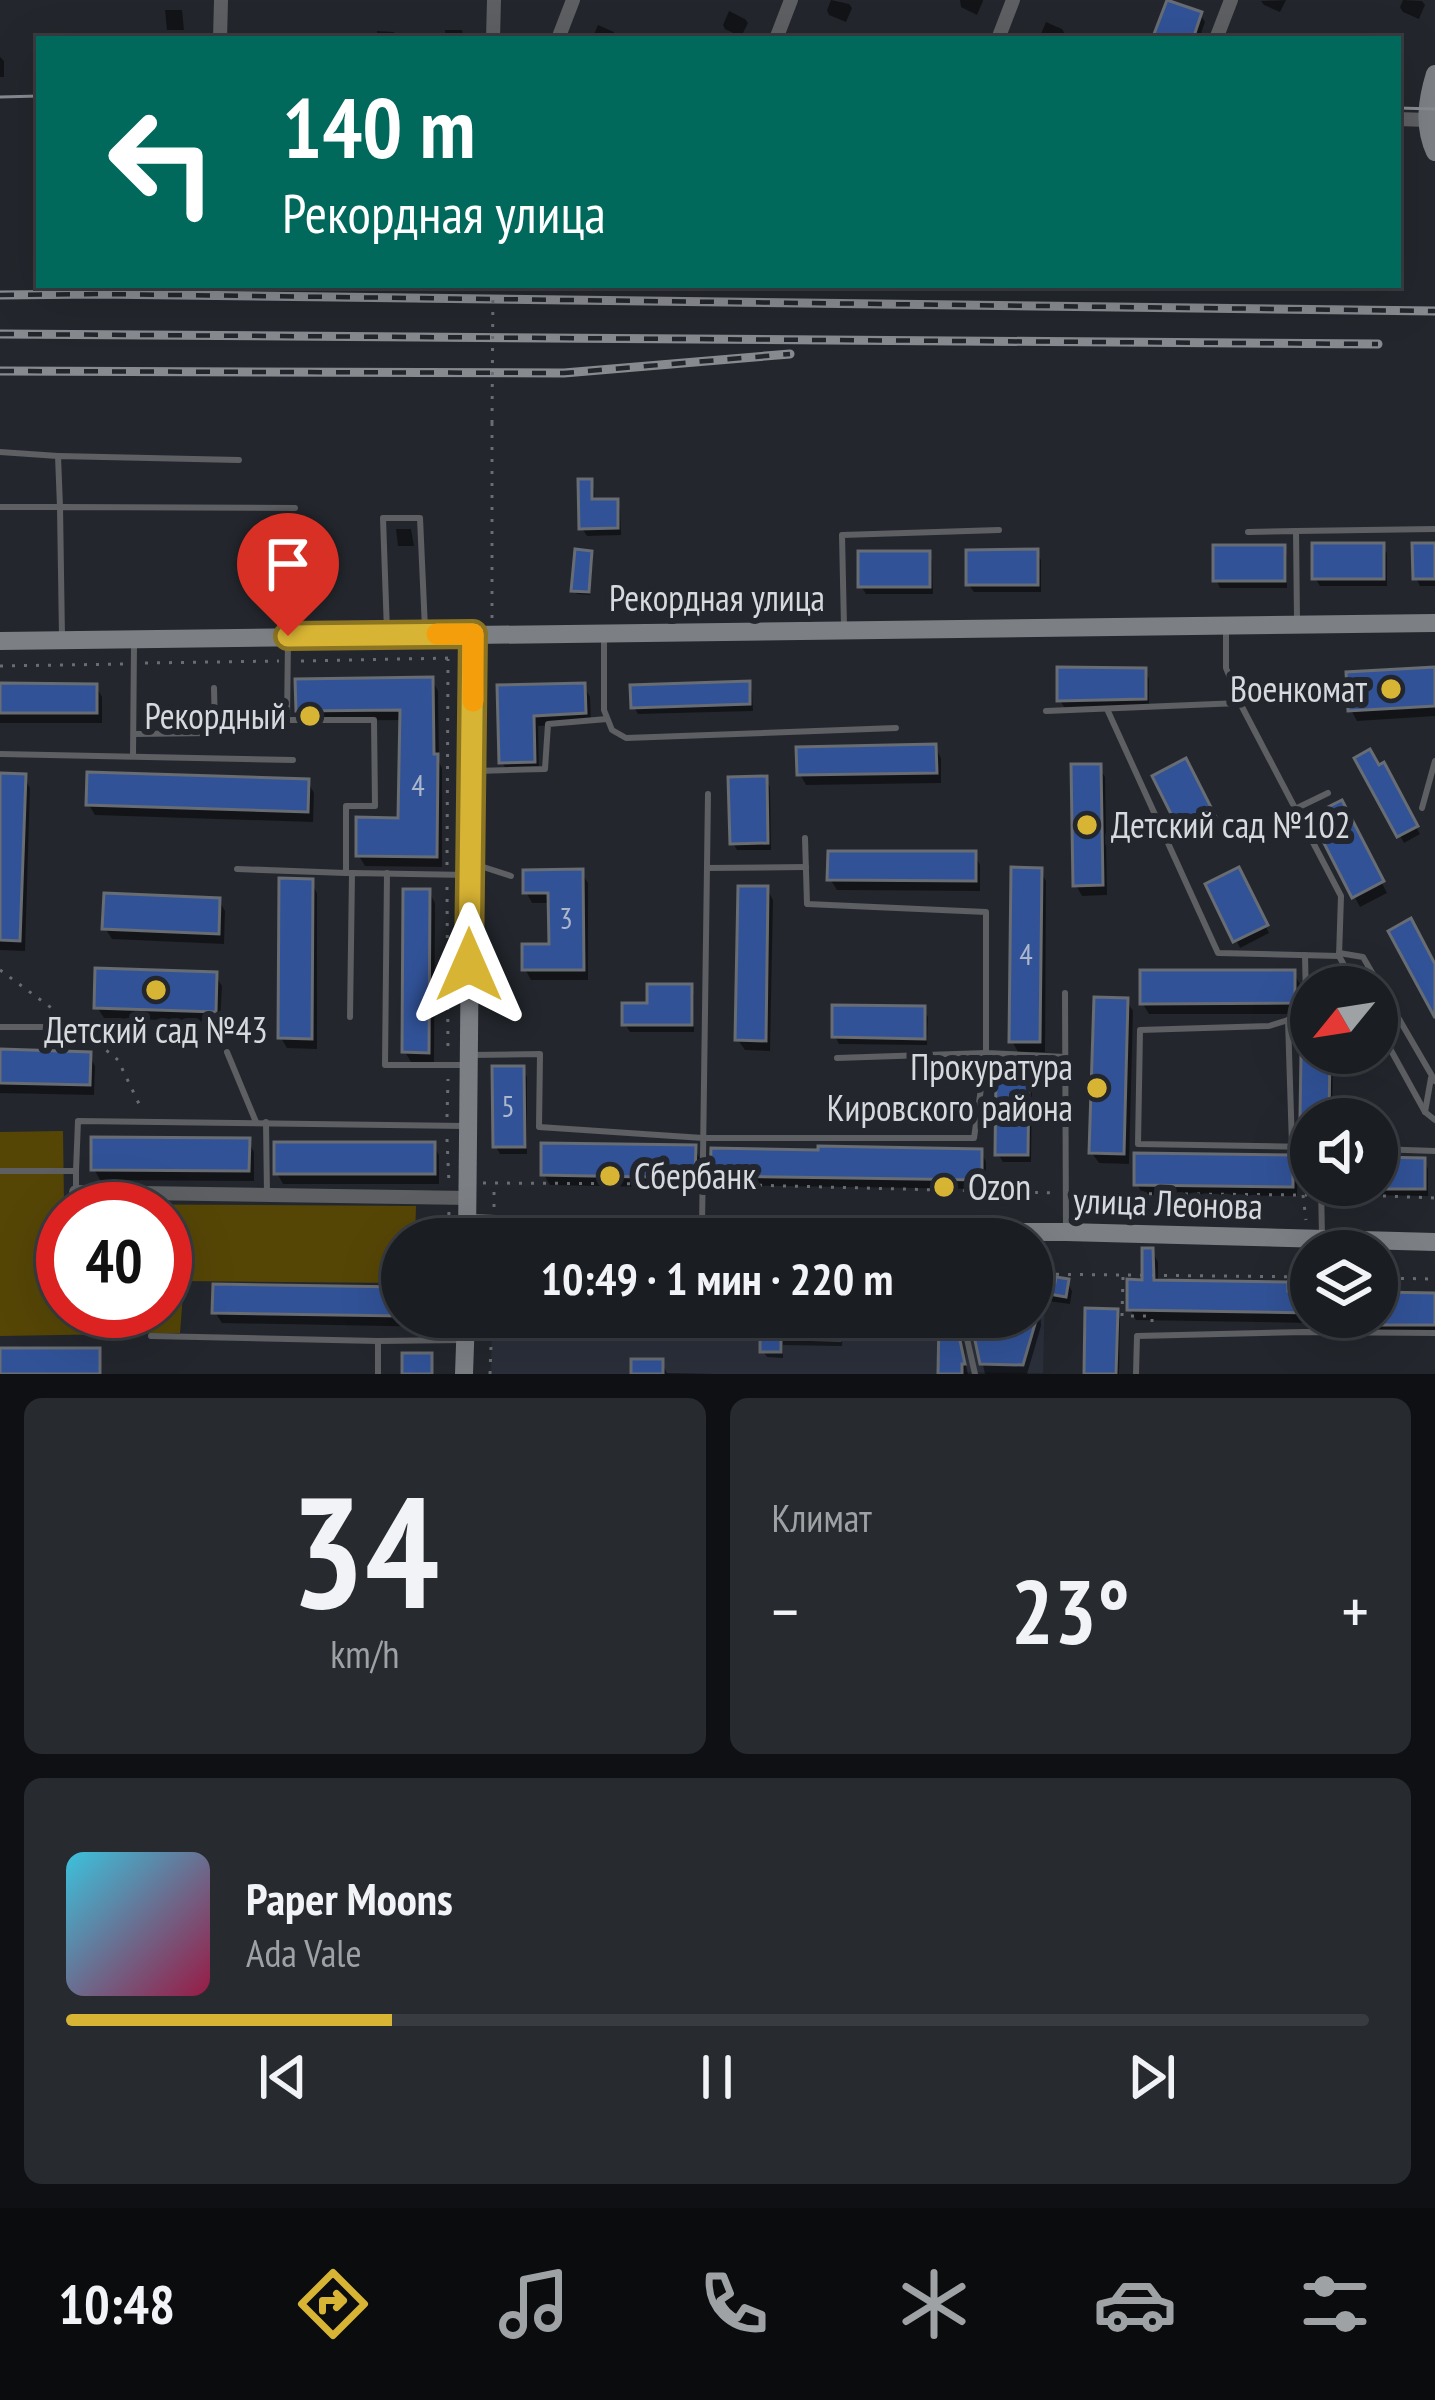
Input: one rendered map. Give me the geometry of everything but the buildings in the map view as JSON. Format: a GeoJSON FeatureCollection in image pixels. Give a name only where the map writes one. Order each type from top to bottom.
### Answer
{"type":"FeatureCollection","features":[{"type":"Feature","properties":{"kind":"street"},"geometry":{"type":"LineString","coordinates":[[220,36],[221,0]]}},
{"type":"Feature","properties":{"kind":"street"},"geometry":{"type":"LineString","coordinates":[[493,36],[494,0]]}},
{"type":"Feature","properties":{"kind":"street"},"geometry":{"type":"LineString","coordinates":[[559,36],[573,0]]}},
{"type":"Feature","properties":{"kind":"street"},"geometry":{"type":"LineString","coordinates":[[777,36],[791,0]]}},
{"type":"Feature","properties":{"kind":"street"},"geometry":{"type":"LineString","coordinates":[[999,36],[1013,0]]}},
{"type":"Feature","properties":{"kind":"street"},"geometry":{"type":"LineString","coordinates":[[1217,36],[1232,0]]}},
{"type":"Feature","properties":{"kind":"street"},"geometry":{"type":"LineString","coordinates":[[1434,77],[1426,109],[1435,152]]}},
{"type":"Feature","properties":{"kind":"street"},"geometry":{"type":"LineString","coordinates":[[1401,119],[1427,120]]}},
{"type":"Feature","properties":{"kind":"street","name":"Рекордная улица"},"geometry":{"type":"LineString","coordinates":[[0,641],[1435,622]]}},
{"type":"Feature","properties":{"kind":"street"},"geometry":{"type":"LineString","coordinates":[[468,1218],[469,1126],[462,1062],[473,634]]}},
{"type":"Feature","properties":{"kind":"street"},"geometry":{"type":"LineString","coordinates":[[192,1193],[449,1198],[468,1190]]}},
{"type":"Feature","properties":{"kind":"street","name":"улица Леонова"},"geometry":{"type":"LineString","coordinates":[[1053,1232],[1290,1239]]}},
{"type":"Feature","properties":{"kind":"street","name":"улица Леонова"},"geometry":{"type":"LineString","coordinates":[[1398,1241],[1435,1242]]}},
{"type":"Feature","properties":{"kind":"street"},"geometry":{"type":"LineString","coordinates":[[464,1374],[466,1340]]}},
{"type":"Feature","properties":{"kind":"lane"},"geometry":{"type":"LineString","coordinates":[[0,452],[239,460]]}},
{"type":"Feature","properties":{"kind":"lane"},"geometry":{"type":"LineString","coordinates":[[58,456],[62,641]]}},
{"type":"Feature","properties":{"kind":"lane"},"geometry":{"type":"LineString","coordinates":[[0,507],[295,508]]}},
{"type":"Feature","properties":{"kind":"lane"},"geometry":{"type":"LineString","coordinates":[[387,636],[383,518],[420,518],[426,634]]}},
{"type":"Feature","properties":{"kind":"lane"},"geometry":{"type":"LineString","coordinates":[[1248,532],[1435,529]]}},
{"type":"Feature","properties":{"kind":"lane"},"geometry":{"type":"LineString","coordinates":[[844,630],[842,535],[999,530]]}},
{"type":"Feature","properties":{"kind":"lane"},"geometry":{"type":"LineString","coordinates":[[1296,531],[1297,623]]}},
{"type":"Feature","properties":{"kind":"lane"},"geometry":{"type":"LineString","coordinates":[[1226,625],[1226,668],[1240,703],[1341,896],[1339,955],[1345,966]]}},
{"type":"Feature","properties":{"kind":"lane"},"geometry":{"type":"LineString","coordinates":[[604,632],[604,710],[612,730],[626,738],[896,728]]}},
{"type":"Feature","properties":{"kind":"lane"},"geometry":{"type":"LineString","coordinates":[[288,636],[287,720],[374,719],[375,806],[346,806],[350,1016]]}},
{"type":"Feature","properties":{"kind":"lane"},"geometry":{"type":"LineString","coordinates":[[133,756],[134,640]]}},
{"type":"Feature","properties":{"kind":"lane"},"geometry":{"type":"LineString","coordinates":[[134,734],[212,733],[214,688]]}},
{"type":"Feature","properties":{"kind":"lane"},"geometry":{"type":"LineString","coordinates":[[1046,711],[1240,703]]}},
{"type":"Feature","properties":{"kind":"lane"},"geometry":{"type":"LineString","coordinates":[[1107,709],[1218,953],[1363,957],[1433,1078],[1425,1112]]}},
{"type":"Feature","properties":{"kind":"lane"},"geometry":{"type":"LineString","coordinates":[[472,772],[544,769],[548,724],[607,718]]}},
{"type":"Feature","properties":{"kind":"lane"},"geometry":{"type":"LineString","coordinates":[[0,754],[293,760]]}},
{"type":"Feature","properties":{"kind":"lane"},"geometry":{"type":"LineString","coordinates":[[1421,808],[1435,761]]}},
{"type":"Feature","properties":{"kind":"lane"},"geometry":{"type":"LineString","coordinates":[[1295,809],[1328,793]]}},
{"type":"Feature","properties":{"kind":"lane"},"geometry":{"type":"LineString","coordinates":[[702,1218],[708,794]]}},
{"type":"Feature","properties":{"kind":"lane"},"geometry":{"type":"LineString","coordinates":[[387,873],[386,1065],[540,1054],[539,1127],[703,1138],[974,1138],[986,1054],[986,912],[807,904],[805,838]]}},
{"type":"Feature","properties":{"kind":"lane"},"geometry":{"type":"LineString","coordinates":[[707,868],[806,867]]}},
{"type":"Feature","properties":{"kind":"lane"},"geometry":{"type":"LineString","coordinates":[[237,869],[447,874],[470,869],[511,876]]}},
{"type":"Feature","properties":{"kind":"lane"},"geometry":{"type":"LineString","coordinates":[[1290,1146],[1138,1144],[1140,1030],[1269,1026],[1295,1018],[1306,1000],[1305,956]]}},
{"type":"Feature","properties":{"kind":"lane"},"geometry":{"type":"LineString","coordinates":[[1065,993],[1066,1232]]}},
{"type":"Feature","properties":{"kind":"lane"},"geometry":{"type":"LineString","coordinates":[[1288,1021],[1290,1098]]}},
{"type":"Feature","properties":{"kind":"lane"},"geometry":{"type":"LineString","coordinates":[[0,1027],[78,1027]]}},
{"type":"Feature","properties":{"kind":"lane"},"geometry":{"type":"LineString","coordinates":[[227,1052],[256,1122]]}},
{"type":"Feature","properties":{"kind":"lane"},"geometry":{"type":"LineString","coordinates":[[837,1058],[986,1054],[1065,1058]]}},
{"type":"Feature","properties":{"kind":"lane"},"geometry":{"type":"LineString","coordinates":[[1398,1062],[1425,1112],[1435,1120]]}},
{"type":"Feature","properties":{"kind":"lane"},"geometry":{"type":"LineString","coordinates":[[76,1182],[78,1120],[469,1126]]}},
{"type":"Feature","properties":{"kind":"lane"},"geometry":{"type":"LineString","coordinates":[[266,1122],[267,1194]]}},
{"type":"Feature","properties":{"kind":"lane"},"geometry":{"type":"LineString","coordinates":[[1398,1149],[1435,1150]]}},
{"type":"Feature","properties":{"kind":"lane"},"geometry":{"type":"LineString","coordinates":[[0,1171],[76,1171]]}},
{"type":"Feature","properties":{"kind":"lane"},"geometry":{"type":"LineString","coordinates":[[1136,1374],[1137,1336],[1290,1332]]}},
{"type":"Feature","properties":{"kind":"lane"},"geometry":{"type":"LineString","coordinates":[[1398,1333],[1435,1333]]}},
{"type":"Feature","properties":{"kind":"lane"},"geometry":{"type":"LineString","coordinates":[[192,1337],[466,1340]]}},
{"type":"Feature","properties":{"kind":"lane"},"geometry":{"type":"LineString","coordinates":[[966,1338],[974,1374]]}},
{"type":"Feature","properties":{"kind":"lane"},"geometry":{"type":"LineString","coordinates":[[378,1341],[378,1374]]}},
{"type":"Feature","properties":{"kind":"path"},"geometry":{"type":"LineString","coordinates":[[491,460],[493,288]]}},
{"type":"Feature","properties":{"kind":"path"},"geometry":{"type":"LineString","coordinates":[[448,658],[447,874],[462,1062],[447,1126],[449,1218]]}},
{"type":"Feature","properties":{"kind":"path"},"geometry":{"type":"LineString","coordinates":[[468,1190],[494,1184],[702,1184],[1290,1195]]}},
{"type":"Feature","properties":{"kind":"path"},"geometry":{"type":"LineString","coordinates":[[493,1218],[494,1184]]}},
{"type":"Feature","properties":{"kind":"path"},"geometry":{"type":"LineString","coordinates":[[1398,1195],[1435,1198]]}},
{"type":"Feature","properties":{"kind":"path"},"geometry":{"type":"LineString","coordinates":[[1304,1206],[1305,1216]]}},
{"type":"Feature","properties":{"kind":"path"},"geometry":{"type":"LineString","coordinates":[[1053,1274],[1290,1277]]}},
{"type":"Feature","properties":{"kind":"path"},"geometry":{"type":"LineString","coordinates":[[1123,1276],[1122,1316],[1152,1316],[1152,1336]]}},
{"type":"Feature","properties":{"kind":"path"},"geometry":{"type":"LineString","coordinates":[[1398,1278],[1435,1279]]}},
{"type":"Feature","properties":{"kind":"path"},"geometry":{"type":"LineString","coordinates":[[490,1374],[491,1338]]}},
{"type":"Feature","properties":{"kind":"shaded area"},"geometry":{"type":"Polygon","coordinates":[[[63,1131],[64,1182],[36,1182],[36,1335],[0,1336],[0,1132],[63,1131]]]}},
{"type":"Feature","properties":{"kind":"shaded area"},"geometry":{"type":"Polygon","coordinates":[[[192,1205],[416,1206],[416,1218],[381,1218],[381,1283],[192,1281],[192,1205]]]}},
{"type":"Feature","properties":{"kind":"shaded area"},"geometry":{"type":"Polygon","coordinates":[[[492,1338],[957,1338],[956,1374],[491,1374],[492,1338]]]}},
{"type":"Feature","properties":{"kind":"shaded area"},"geometry":{"type":"Polygon","coordinates":[[[966,1338],[1044,1338],[1043,1373],[965,1372],[966,1338]]]}},
{"type":"Feature","properties":{"kind":"tram line"},"geometry":{"type":"LineString","coordinates":[[0,97],[36,96]]}},
{"type":"Feature","properties":{"kind":"tram line"},"geometry":{"type":"LineString","coordinates":[[1401,108],[1435,109]]}},
{"type":"Feature","properties":{"kind":"railway"},"geometry":{"type":"LineString","coordinates":[[0,295],[1435,311]]}},
{"type":"Feature","properties":{"kind":"railway"},"geometry":{"type":"LineString","coordinates":[[0,334],[1378,344]]}},
{"type":"Feature","properties":{"kind":"railway"},"geometry":{"type":"LineString","coordinates":[[0,371],[564,373],[790,354]]}},
{"type":"Feature","properties":{"kind":"slow traffic"},"geometry":{"type":"LineString","coordinates":[[437,634],[473,634],[473,701]]}},
{"type":"Feature","properties":{"kind":"place","name":"Военкомат"},"geometry":{"type":"Point","coordinates":[1391,689]}},
{"type":"Feature","properties":{"kind":"place","name":"Рекордный"},"geometry":{"type":"Point","coordinates":[310,716]}},
{"type":"Feature","properties":{"kind":"place","name":"Детский сад №102"},"geometry":{"type":"Point","coordinates":[1087,825]}},
{"type":"Feature","properties":{"kind":"place","name":"Детский сад №43"},"geometry":{"type":"Point","coordinates":[156,990]}},
{"type":"Feature","properties":{"kind":"place","name":"Прокуратура Кировского района"},"geometry":{"type":"Point","coordinates":[1097,1088]}},
{"type":"Feature","properties":{"kind":"place","name":"Сбербанк"},"geometry":{"type":"Point","coordinates":[610,1176]}},
{"type":"Feature","properties":{"kind":"place","name":"Ozon"},"geometry":{"type":"Point","coordinates":[944,1187]}},
{"type":"Feature","properties":{"kind":"route"},"geometry":{"type":"LineString","coordinates":[[288,636],[473,634],[469,965]]}}]}
